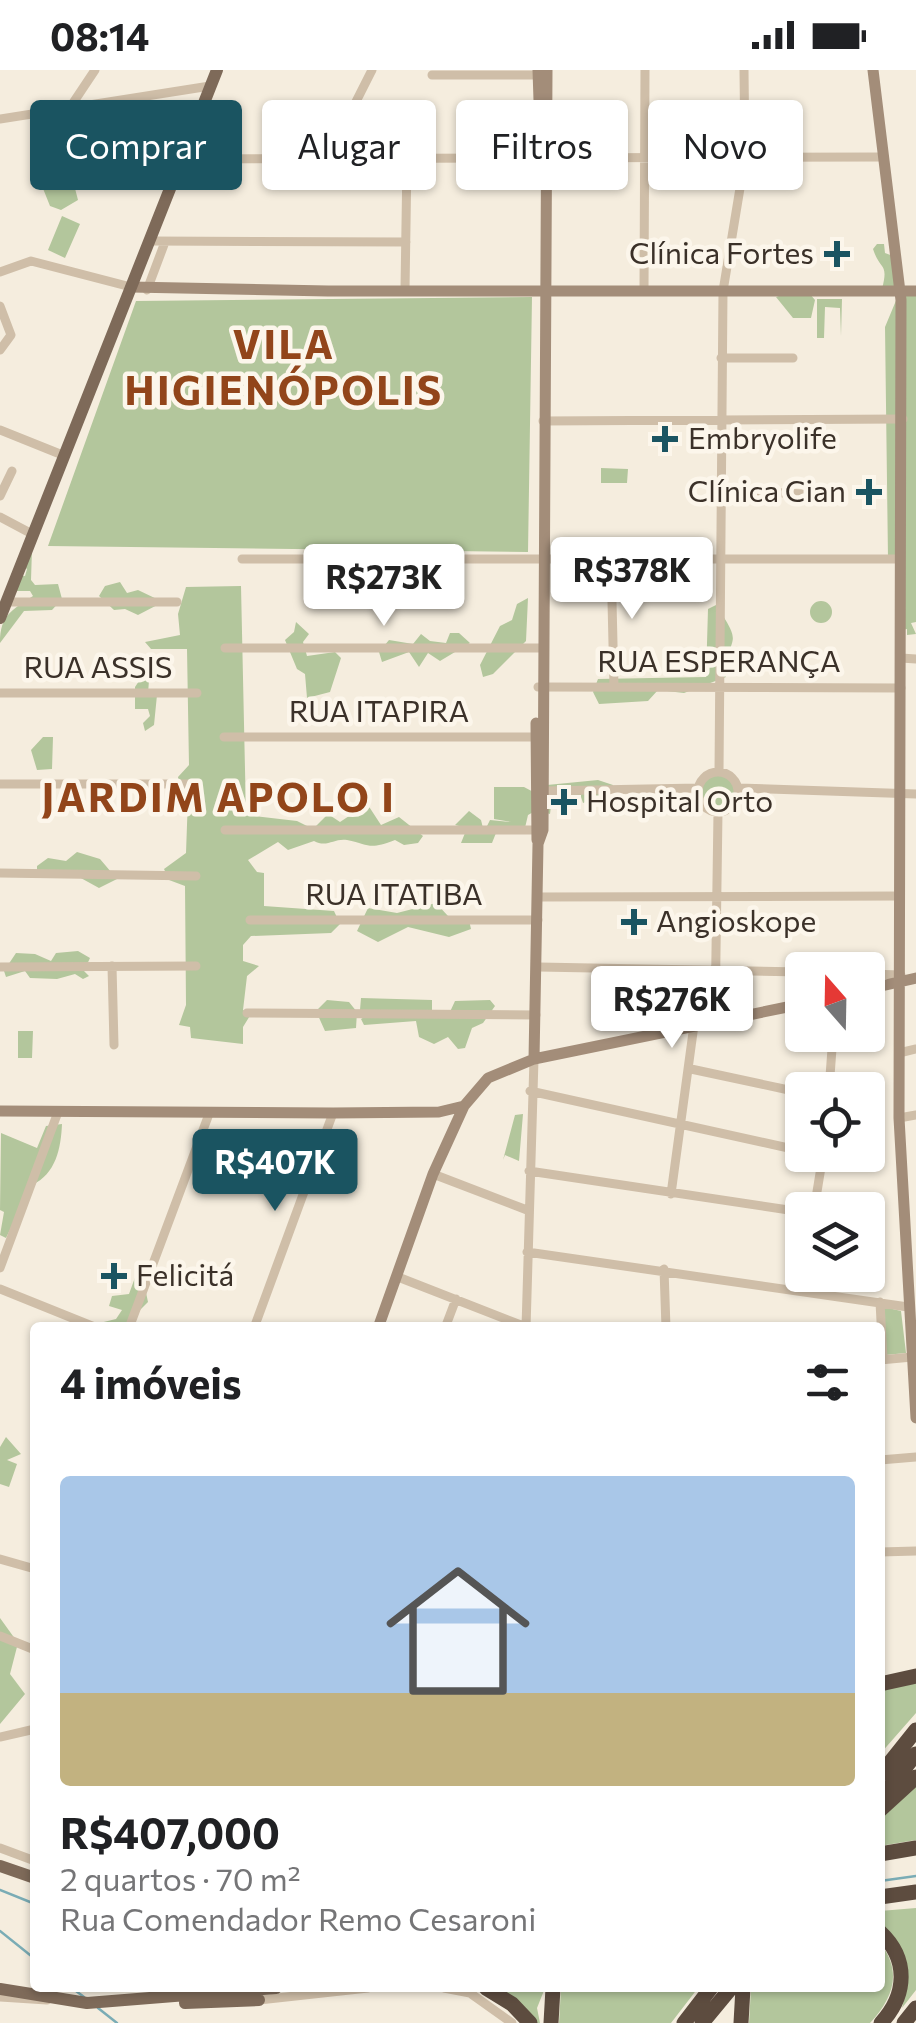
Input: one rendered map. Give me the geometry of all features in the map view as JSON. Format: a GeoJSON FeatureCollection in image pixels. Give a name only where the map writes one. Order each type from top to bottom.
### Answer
{"type":"FeatureCollection","features":[{"type":"Feature","properties":{"kind":"highway"},"geometry":{"type":"LineString","coordinates":[[885,1683],[916,1676]]}},
{"type":"Feature","properties":{"kind":"highway"},"geometry":{"type":"LineString","coordinates":[[885,1768],[916,1730]]}},
{"type":"Feature","properties":{"kind":"highway"},"geometry":{"type":"LineString","coordinates":[[885,1793],[916,1754]]}},
{"type":"Feature","properties":{"kind":"highway"},"geometry":{"type":"LineString","coordinates":[[885,1805],[916,1777]]}},
{"type":"Feature","properties":{"kind":"highway"},"geometry":{"type":"LineString","coordinates":[[885,1854],[916,1850]]}},
{"type":"Feature","properties":{"kind":"highway"},"geometry":{"type":"LineString","coordinates":[[885,1896],[916,1892]]}},
{"type":"Feature","properties":{"kind":"highway"},"geometry":{"type":"LineString","coordinates":[[881,2023],[898,2000],[902,1980],[896,1950],[885,1938]]}},
{"type":"Feature","properties":{"kind":"highway"},"geometry":{"type":"LineString","coordinates":[[492,1992],[512,2004],[530,2023]]}},
{"type":"Feature","properties":{"kind":"highway"},"geometry":{"type":"LineString","coordinates":[[550,2023],[552,1992]]}},
{"type":"Feature","properties":{"kind":"highway"},"geometry":{"type":"LineString","coordinates":[[684,2023],[708,1992]]}},
{"type":"Feature","properties":{"kind":"highway"},"geometry":{"type":"LineString","coordinates":[[702,2023],[728,1992]]}},
{"type":"Feature","properties":{"kind":"highway"},"geometry":{"type":"LineString","coordinates":[[741,2023],[742,1992]]}},
{"type":"Feature","properties":{"kind":"highway"},"geometry":{"type":"LineString","coordinates":[[904,2023],[916,2008]]}},
{"type":"Feature","properties":{"kind":"main road"},"geometry":{"type":"LineString","coordinates":[[204,100],[217,70]]}},
{"type":"Feature","properties":{"kind":"main road"},"geometry":{"type":"LineString","coordinates":[[873,70],[900,290],[900,688],[909,794],[900,896],[899,1118],[916,1418]]}},
{"type":"Feature","properties":{"kind":"main road"},"geometry":{"type":"LineString","coordinates":[[543,72],[543,100]]}},
{"type":"Feature","properties":{"kind":"main road"},"geometry":{"type":"LineString","coordinates":[[0,618],[169,190]]}},
{"type":"Feature","properties":{"kind":"main road"},"geometry":{"type":"LineString","coordinates":[[534,1059],[538,844],[543,791],[540,687],[544,190]]}},
{"type":"Feature","properties":{"kind":"main road"},"geometry":{"type":"LineString","coordinates":[[131,287],[916,291]]}},
{"type":"Feature","properties":{"kind":"main road"},"geometry":{"type":"LineString","coordinates":[[539,830],[535,737],[540,687]]}},
{"type":"Feature","properties":{"kind":"main road"},"geometry":{"type":"LineString","coordinates":[[885,984],[916,978]]}},
{"type":"Feature","properties":{"kind":"main road"},"geometry":{"type":"LineString","coordinates":[[380,1322],[434,1174],[464,1106],[488,1078],[534,1059],[785,1007]]}},
{"type":"Feature","properties":{"kind":"main road"},"geometry":{"type":"LineString","coordinates":[[0,1110],[333,1113],[439,1112],[464,1106]]}},
{"type":"Feature","properties":{"kind":"main road"},"geometry":{"type":"LineString","coordinates":[[0,1866],[30,1876]]}},
{"type":"Feature","properties":{"kind":"main road"},"geometry":{"type":"LineString","coordinates":[[3,1990],[53,2000],[118,2002],[226,1992]]}},
{"type":"Feature","properties":{"kind":"main road"},"geometry":{"type":"LineString","coordinates":[[138,1999],[234,2004],[260,2000]]}},
{"type":"Feature","properties":{"kind":"street"},"geometry":{"type":"LineString","coordinates":[[75,100],[94,70]]}},
{"type":"Feature","properties":{"kind":"street"},"geometry":{"type":"LineString","coordinates":[[357,100],[372,70]]}},
{"type":"Feature","properties":{"kind":"street"},"geometry":{"type":"LineString","coordinates":[[644,291],[645,70]]}},
{"type":"Feature","properties":{"kind":"street"},"geometry":{"type":"LineString","coordinates":[[744,70],[744,100]]}},
{"type":"Feature","properties":{"kind":"street"},"geometry":{"type":"LineString","coordinates":[[432,74],[543,72]]}},
{"type":"Feature","properties":{"kind":"street"},"geometry":{"type":"LineString","coordinates":[[113,100],[210,86]]}},
{"type":"Feature","properties":{"kind":"street"},"geometry":{"type":"LineString","coordinates":[[0,118],[30,113]]}},
{"type":"Feature","properties":{"kind":"street"},"geometry":{"type":"LineString","coordinates":[[803,158],[884,157]]}},
{"type":"Feature","properties":{"kind":"street"},"geometry":{"type":"LineString","coordinates":[[628,159],[647,158]]}},
{"type":"Feature","properties":{"kind":"street"},"geometry":{"type":"LineString","coordinates":[[405,290],[407,190]]}},
{"type":"Feature","properties":{"kind":"street"},"geometry":{"type":"LineString","coordinates":[[719,772],[723,290],[740,190]]}},
{"type":"Feature","properties":{"kind":"street"},"geometry":{"type":"LineString","coordinates":[[150,241],[406,242]]}},
{"type":"Feature","properties":{"kind":"street"},"geometry":{"type":"LineString","coordinates":[[147,290],[165,242]]}},
{"type":"Feature","properties":{"kind":"street"},"geometry":{"type":"LineString","coordinates":[[0,272],[31,261],[131,287]]}},
{"type":"Feature","properties":{"kind":"street"},"geometry":{"type":"LineString","coordinates":[[0,306],[11,334],[0,350]]}},
{"type":"Feature","properties":{"kind":"street"},"geometry":{"type":"LineString","coordinates":[[721,358],[793,358]]}},
{"type":"Feature","properties":{"kind":"street"},"geometry":{"type":"LineString","coordinates":[[543,419],[903,419]]}},
{"type":"Feature","properties":{"kind":"street"},"geometry":{"type":"LineString","coordinates":[[0,430],[65,456]]}},
{"type":"Feature","properties":{"kind":"street"},"geometry":{"type":"LineString","coordinates":[[0,496],[12,471]]}},
{"type":"Feature","properties":{"kind":"street"},"geometry":{"type":"LineString","coordinates":[[720,490],[805,494]]}},
{"type":"Feature","properties":{"kind":"street"},"geometry":{"type":"LineString","coordinates":[[0,517],[34,535]]}},
{"type":"Feature","properties":{"kind":"street"},"geometry":{"type":"LineString","coordinates":[[611,558],[614,687]]}},
{"type":"Feature","properties":{"kind":"street"},"geometry":{"type":"LineString","coordinates":[[242,559],[901,559]]}},
{"type":"Feature","properties":{"kind":"street"},"geometry":{"type":"LineString","coordinates":[[6,602],[177,602]]}},
{"type":"Feature","properties":{"kind":"street"},"geometry":{"type":"LineString","coordinates":[[225,648],[541,648]]}},
{"type":"Feature","properties":{"kind":"street"},"geometry":{"type":"LineString","coordinates":[[902,658],[916,659]]}},
{"type":"Feature","properties":{"kind":"street","name":"RUA ESPERANÇA"},"geometry":{"type":"LineString","coordinates":[[540,687],[900,688]]}},
{"type":"Feature","properties":{"kind":"street","name":"RUA ASSIS"},"geometry":{"type":"LineString","coordinates":[[0,693],[197,693]]}},
{"type":"Feature","properties":{"kind":"street","name":"RUA ITAPIRA"},"geometry":{"type":"LineString","coordinates":[[224,738],[535,737]]}},
{"type":"Feature","properties":{"kind":"street"},"geometry":{"type":"LineString","coordinates":[[719,772],[732,777],[738,788],[731,807],[718,812],[702,805],[698,788],[704,778],[719,772]]}},
{"type":"Feature","properties":{"kind":"street"},"geometry":{"type":"LineString","coordinates":[[0,784],[196,784]]}},
{"type":"Feature","properties":{"kind":"street"},"geometry":{"type":"LineString","coordinates":[[543,791],[698,788]]}},
{"type":"Feature","properties":{"kind":"street"},"geometry":{"type":"LineString","coordinates":[[738,788],[909,794]]}},
{"type":"Feature","properties":{"kind":"street"},"geometry":{"type":"LineString","coordinates":[[715,1021],[718,812]]}},
{"type":"Feature","properties":{"kind":"street"},"geometry":{"type":"LineString","coordinates":[[225,830],[539,830]]}},
{"type":"Feature","properties":{"kind":"street"},"geometry":{"type":"LineString","coordinates":[[0,873],[196,876]]}},
{"type":"Feature","properties":{"kind":"street"},"geometry":{"type":"LineString","coordinates":[[538,898],[900,896]]}},
{"type":"Feature","properties":{"kind":"street","name":"RUA ITATIBA"},"geometry":{"type":"LineString","coordinates":[[250,920],[538,920]]}},
{"type":"Feature","properties":{"kind":"street"},"geometry":{"type":"LineString","coordinates":[[0,966],[196,966]]}},
{"type":"Feature","properties":{"kind":"street"},"geometry":{"type":"LineString","coordinates":[[112,966],[114,1045]]}},
{"type":"Feature","properties":{"kind":"street"},"geometry":{"type":"LineString","coordinates":[[538,967],[785,971]]}},
{"type":"Feature","properties":{"kind":"street"},"geometry":{"type":"LineString","coordinates":[[885,976],[900,978]]}},
{"type":"Feature","properties":{"kind":"street"},"geometry":{"type":"LineString","coordinates":[[247,1012],[536,1015]]}},
{"type":"Feature","properties":{"kind":"street"},"geometry":{"type":"LineString","coordinates":[[672,1194],[694,1025]]}},
{"type":"Feature","properties":{"kind":"street"},"geometry":{"type":"LineString","coordinates":[[899,1053],[916,1050]]}},
{"type":"Feature","properties":{"kind":"street"},"geometry":{"type":"LineString","coordinates":[[526,1322],[530,1091],[534,1059]]}},
{"type":"Feature","properties":{"kind":"street"},"geometry":{"type":"LineString","coordinates":[[691,1069],[785,1089]]}},
{"type":"Feature","properties":{"kind":"street"},"geometry":{"type":"LineString","coordinates":[[530,1091],[785,1147]]}},
{"type":"Feature","properties":{"kind":"street"},"geometry":{"type":"LineString","coordinates":[[0,1268],[58,1112]]}},
{"type":"Feature","properties":{"kind":"street"},"geometry":{"type":"LineString","coordinates":[[256,1322],[333,1113]]}},
{"type":"Feature","properties":{"kind":"street"},"geometry":{"type":"LineString","coordinates":[[131,1322],[209,1114]]}},
{"type":"Feature","properties":{"kind":"street"},"geometry":{"type":"LineString","coordinates":[[899,1118],[916,1115]]}},
{"type":"Feature","properties":{"kind":"street"},"geometry":{"type":"LineString","coordinates":[[530,1170],[785,1210]]}},
{"type":"Feature","properties":{"kind":"street"},"geometry":{"type":"LineString","coordinates":[[434,1174],[527,1210]]}},
{"type":"Feature","properties":{"kind":"street"},"geometry":{"type":"LineString","coordinates":[[526,1252],[908,1307]]}},
{"type":"Feature","properties":{"kind":"street"},"geometry":{"type":"LineString","coordinates":[[664,1269],[666,1322]]}},
{"type":"Feature","properties":{"kind":"street"},"geometry":{"type":"LineString","coordinates":[[398,1278],[514,1322]]}},
{"type":"Feature","properties":{"kind":"street"},"geometry":{"type":"LineString","coordinates":[[0,1289],[82,1322]]}},
{"type":"Feature","properties":{"kind":"street"},"geometry":{"type":"LineString","coordinates":[[447,1322],[456,1299]]}},
{"type":"Feature","properties":{"kind":"street"},"geometry":{"type":"LineString","coordinates":[[880,1302],[880,1322]]}},
{"type":"Feature","properties":{"kind":"street"},"geometry":{"type":"LineString","coordinates":[[885,1360],[912,1358]]}},
{"type":"Feature","properties":{"kind":"street"},"geometry":{"type":"LineString","coordinates":[[885,1460],[916,1457]]}},
{"type":"Feature","properties":{"kind":"street"},"geometry":{"type":"LineString","coordinates":[[885,1552],[916,1551]]}},
{"type":"Feature","properties":{"kind":"street"},"geometry":{"type":"LineString","coordinates":[[0,1559],[30,1568]]}},
{"type":"Feature","properties":{"kind":"street"},"geometry":{"type":"LineString","coordinates":[[0,1636],[30,1648]]}},
{"type":"Feature","properties":{"kind":"street"},"geometry":{"type":"LineString","coordinates":[[0,1737],[30,1730]]}},
{"type":"Feature","properties":{"kind":"street"},"geometry":{"type":"LineString","coordinates":[[0,1848],[30,1859]]}},
{"type":"Feature","properties":{"kind":"street"},"geometry":{"type":"LineString","coordinates":[[260,2000],[332,1992]]}},
{"type":"Feature","properties":{"kind":"street"},"geometry":{"type":"LineString","coordinates":[[465,1992],[512,2023]]}},
{"type":"Feature","properties":{"kind":"green space"},"geometry":{"type":"Polygon","coordinates":[[[44,190],[75,190],[78,200],[61,210],[50,206],[44,190]]]}},
{"type":"Feature","properties":{"kind":"green space"},"geometry":{"type":"Polygon","coordinates":[[[62,216],[80,224],[65,258],[48,250],[62,216]]]}},
{"type":"Feature","properties":{"kind":"green space"},"geometry":{"type":"Polygon","coordinates":[[[884,244],[885,253],[893,256],[901,274],[892,289],[882,289],[884,270],[873,249],[884,244]]]}},
{"type":"Feature","properties":{"kind":"green space"},"geometry":{"type":"Polygon","coordinates":[[[804,287],[815,300],[811,318],[793,318],[776,297],[804,287]]]}},
{"type":"Feature","properties":{"kind":"green space"},"geometry":{"type":"Polygon","coordinates":[[[900,291],[916,293],[916,622],[911,623],[916,634],[907,635],[907,629],[901,630],[901,561],[888,559],[885,327],[900,291]]]}},
{"type":"Feature","properties":{"kind":"green space"},"geometry":{"type":"Polygon","coordinates":[[[532,297],[528,552],[48,546],[136,301],[532,297]]]}},
{"type":"Feature","properties":{"kind":"green space"},"geometry":{"type":"Polygon","coordinates":[[[817,299],[842,299],[841,336],[840,308],[825,307],[824,338],[817,338],[817,299]]]}},
{"type":"Feature","properties":{"kind":"green space"},"geometry":{"type":"Polygon","coordinates":[[[601,468],[628,469],[627,483],[601,483],[601,468]]]}},
{"type":"Feature","properties":{"kind":"green space"},"geometry":{"type":"Polygon","coordinates":[[[32,549],[31,580],[35,585],[58,584],[62,599],[52,610],[24,611],[0,643],[5,620],[33,596],[30,591],[17,591],[16,575],[25,576],[27,569],[19,563],[32,549]]]}},
{"type":"Feature","properties":{"kind":"green space"},"geometry":{"type":"Polygon","coordinates":[[[120,582],[127,593],[138,590],[163,602],[138,615],[125,609],[114,610],[99,596],[105,586],[120,582]]]}},
{"type":"Feature","properties":{"kind":"green space"},"geometry":{"type":"Polygon","coordinates":[[[241,586],[246,815],[297,821],[313,829],[328,814],[340,822],[355,812],[359,801],[366,802],[381,825],[399,817],[423,836],[418,843],[404,845],[395,840],[374,846],[347,840],[323,844],[314,841],[288,850],[278,842],[248,860],[257,872],[264,873],[264,906],[334,911],[340,924],[331,933],[251,936],[243,945],[243,961],[259,966],[247,976],[243,1010],[251,1014],[243,1027],[243,1044],[191,1038],[190,1027],[179,1025],[186,1005],[185,886],[169,880],[164,869],[186,853],[188,797],[180,792],[178,777],[189,765],[187,649],[151,649],[145,642],[180,635],[178,614],[186,587],[241,586]]]}},
{"type":"Feature","properties":{"kind":"green space"},"geometry":{"type":"Polygon","coordinates":[[[528,598],[526,641],[493,674],[483,677],[480,665],[500,626],[512,620],[517,604],[528,598]]]}},
{"type":"Feature","properties":{"kind":"green space"},"geometry":{"type":"Polygon","coordinates":[[[817,601],[825,601],[832,612],[825,623],[817,623],[810,616],[810,608],[817,601]]]}},
{"type":"Feature","properties":{"kind":"green space"},"geometry":{"type":"Polygon","coordinates":[[[716,605],[733,635],[726,677],[684,693],[658,690],[648,701],[599,704],[593,692],[598,679],[706,677],[708,609],[716,605]]]}},
{"type":"Feature","properties":{"kind":"green space"},"geometry":{"type":"Polygon","coordinates":[[[296,622],[309,634],[303,642],[307,656],[335,652],[341,658],[330,692],[307,698],[305,674],[297,669],[285,640],[294,632],[296,622]]]}},
{"type":"Feature","properties":{"kind":"green space"},"geometry":{"type":"Polygon","coordinates":[[[450,633],[459,633],[470,643],[440,661],[428,653],[419,667],[409,652],[382,662],[379,652],[389,640],[413,644],[421,634],[430,641],[446,643],[450,633]]]}},
{"type":"Feature","properties":{"kind":"green space"},"geometry":{"type":"Polygon","coordinates":[[[141,678],[149,680],[148,694],[157,695],[154,725],[145,731],[143,723],[150,716],[148,709],[135,709],[135,687],[141,678]]]}},
{"type":"Feature","properties":{"kind":"green space"},"geometry":{"type":"Polygon","coordinates":[[[43,737],[53,737],[52,769],[37,770],[31,750],[43,737]]]}},
{"type":"Feature","properties":{"kind":"green space"},"geometry":{"type":"Polygon","coordinates":[[[718,775],[730,780],[735,792],[730,804],[718,809],[706,804],[701,792],[706,780],[718,775]]]}},
{"type":"Feature","properties":{"kind":"green space"},"geometry":{"type":"Polygon","coordinates":[[[598,780],[613,785],[610,794],[583,803],[581,797],[552,798],[550,814],[537,810],[528,815],[524,832],[496,833],[492,843],[461,843],[467,828],[455,825],[469,811],[481,820],[484,832],[490,820],[511,822],[494,819],[494,787],[524,787],[539,795],[547,785],[598,780]]]}},
{"type":"Feature","properties":{"kind":"green space"},"geometry":{"type":"Polygon","coordinates":[[[77,852],[100,859],[117,879],[99,888],[79,877],[37,878],[37,866],[48,858],[66,861],[77,852]]]}},
{"type":"Feature","properties":{"kind":"green space"},"geometry":{"type":"Polygon","coordinates":[[[436,903],[448,916],[468,916],[471,929],[449,937],[408,927],[378,942],[357,931],[368,908],[397,913],[436,903]]]}},
{"type":"Feature","properties":{"kind":"green space"},"geometry":{"type":"Polygon","coordinates":[[[78,951],[90,958],[84,971],[89,976],[83,979],[75,974],[57,979],[30,978],[25,971],[6,977],[4,971],[16,953],[35,954],[51,961],[56,953],[78,951]]]}},
{"type":"Feature","properties":{"kind":"green space"},"geometry":{"type":"Polygon","coordinates":[[[361,998],[432,1000],[432,1015],[449,1014],[455,1001],[490,1000],[495,1006],[483,1023],[472,1028],[465,1048],[458,1049],[448,1037],[434,1044],[419,1037],[416,1021],[364,1025],[361,1019],[369,1014],[360,1010],[361,998]]]}},
{"type":"Feature","properties":{"kind":"green space"},"geometry":{"type":"Polygon","coordinates":[[[327,1000],[349,1002],[357,1012],[356,1028],[325,1031],[316,1011],[327,1000]]]}},
{"type":"Feature","properties":{"kind":"green space"},"geometry":{"type":"Polygon","coordinates":[[[18,1031],[33,1031],[32,1058],[18,1058],[18,1031]]]}},
{"type":"Feature","properties":{"kind":"green space"},"geometry":{"type":"Polygon","coordinates":[[[523,1114],[519,1161],[505,1155],[503,1160],[515,1115],[523,1114]]]}},
{"type":"Feature","properties":{"kind":"green space"},"geometry":{"type":"Polygon","coordinates":[[[62,1124],[52,1167],[32,1185],[6,1238],[0,1235],[4,1212],[0,1210],[1,1133],[37,1148],[46,1126],[62,1124]]]}},
{"type":"Feature","properties":{"kind":"green space"},"geometry":{"type":"Polygon","coordinates":[[[311,1161],[321,1165],[325,1175],[321,1185],[311,1189],[301,1185],[297,1175],[301,1165],[311,1161]]]}},
{"type":"Feature","properties":{"kind":"green space"},"geometry":{"type":"Polygon","coordinates":[[[141,1261],[151,1266],[144,1283],[148,1302],[128,1322],[104,1322],[116,1319],[122,1310],[109,1306],[112,1296],[129,1294],[141,1261]]]}},
{"type":"Feature","properties":{"kind":"green space"},"geometry":{"type":"Polygon","coordinates":[[[884,1307],[901,1311],[906,1353],[885,1355],[884,1307]]]}},
{"type":"Feature","properties":{"kind":"green space"},"geometry":{"type":"Polygon","coordinates":[[[6,1437],[21,1454],[7,1460],[17,1464],[9,1487],[0,1484],[0,1447],[6,1437]]]}},
{"type":"Feature","properties":{"kind":"green space"},"geometry":{"type":"Polygon","coordinates":[[[0,1618],[18,1643],[10,1674],[25,1694],[0,1724],[0,1618]]]}},
{"type":"Feature","properties":{"kind":"green space"},"geometry":{"type":"Polygon","coordinates":[[[916,1682],[916,1713],[885,1748],[885,1690],[916,1682]]]}},
{"type":"Feature","properties":{"kind":"green space"},"geometry":{"type":"Polygon","coordinates":[[[916,1785],[916,1840],[885,1845],[885,1814],[916,1785]]]}},
{"type":"Feature","properties":{"kind":"green space"},"geometry":{"type":"Polygon","coordinates":[[[916,1908],[916,1990],[902,2008],[907,1987],[885,1938],[885,1911],[916,1908]]]}},
{"type":"Feature","properties":{"kind":"green space"},"geometry":{"type":"Polygon","coordinates":[[[885,1951],[887,1954],[892,1984],[870,2023],[749,2023],[751,1992],[885,1992],[885,1951]]]}},
{"type":"Feature","properties":{"kind":"green space"},"geometry":{"type":"Polygon","coordinates":[[[497,1992],[543,1992],[537,2008],[540,2023],[532,2023],[497,1992]]]}},
{"type":"Feature","properties":{"kind":"green space"},"geometry":{"type":"Polygon","coordinates":[[[561,1992],[695,1992],[671,2023],[559,2023],[561,1992]]]}},
{"type":"Feature","properties":{"kind":"waterway"},"geometry":{"type":"LineString","coordinates":[[885,1880],[916,1876]]}},
{"type":"Feature","properties":{"kind":"waterway"},"geometry":{"type":"LineString","coordinates":[[0,1890],[30,1902]]}},
{"type":"Feature","properties":{"kind":"waterway"},"geometry":{"type":"LineString","coordinates":[[0,1931],[30,1955]]}},
{"type":"Feature","properties":{"kind":"waterway"},"geometry":{"type":"LineString","coordinates":[[77,1992],[84,1997]]}},
{"type":"Feature","properties":{"kind":"waterway"},"geometry":{"type":"LineString","coordinates":[[98,2008],[117,2023]]}},
{"type":"Feature","properties":{"kind":"place","name":"Clínica Fortes"},"geometry":{"type":"Point","coordinates":[837,254]}},
{"type":"Feature","properties":{"kind":"place","name":"Embryolife"},"geometry":{"type":"Point","coordinates":[665,439]}},
{"type":"Feature","properties":{"kind":"place","name":"Clínica Cian"},"geometry":{"type":"Point","coordinates":[869,492]}},
{"type":"Feature","properties":{"kind":"place","name":"Hospital Orto"},"geometry":{"type":"Point","coordinates":[564,802]}},
{"type":"Feature","properties":{"kind":"place","name":"Angioskope"},"geometry":{"type":"Point","coordinates":[634,922]}},
{"type":"Feature","properties":{"kind":"place","name":"Felicitá"},"geometry":{"type":"Point","coordinates":[114,1276]}},
{"type":"Feature","properties":{"kind":"district","name":"VILA HIGIENÓPOLIS"},"geometry":{"type":"Point","coordinates":[284,368]}},
{"type":"Feature","properties":{"kind":"district","name":"JARDIM APOLO I"},"geometry":{"type":"Point","coordinates":[219,798]}}]}
